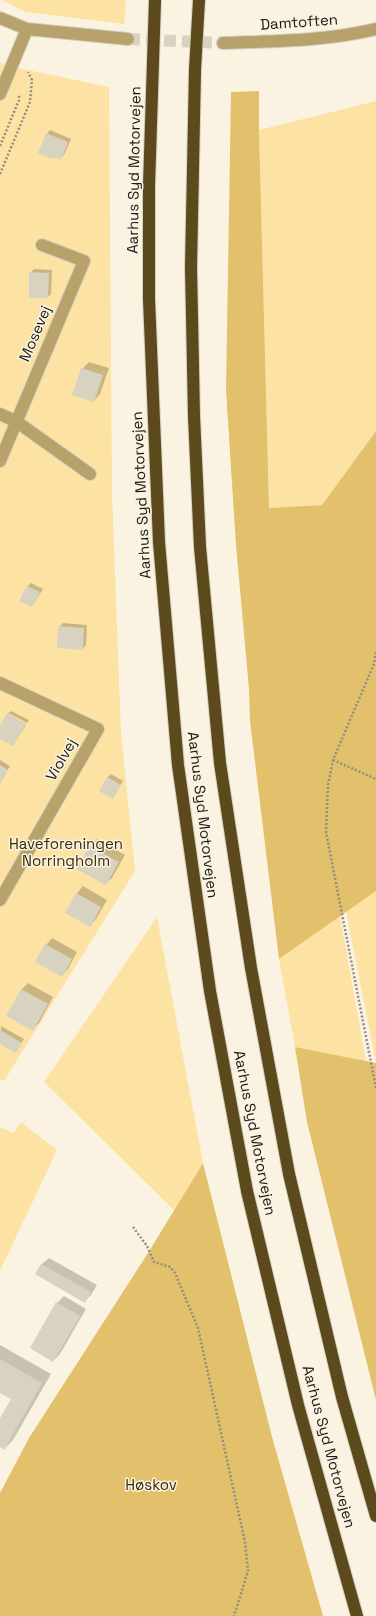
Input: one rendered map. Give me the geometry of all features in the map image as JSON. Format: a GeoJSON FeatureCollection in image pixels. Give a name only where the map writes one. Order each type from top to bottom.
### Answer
{"type":"FeatureCollection","features":[{"type":"Feature","properties":{"kind":"highway","name":"Aarhus Syd Motorvejen"},"geometry":{"type":"LineString","coordinates":[[155,0],[149,186],[149,299],[159,542],[178,765],[210,991],[247,1191],[298,1405],[357,1616]]}},
{"type":"Feature","properties":{"kind":"highway","name":"Aarhus Syd Motorvejen"},"geometry":{"type":"LineString","coordinates":[[199,0],[195,70],[191,267],[194,416],[200,547],[220,763],[251,968],[289,1174],[342,1397],[376,1516]]}},
{"type":"Feature","properties":{"kind":"street"},"geometry":{"type":"LineString","coordinates":[[0,18],[27,29],[128,39]]}},
{"type":"Feature","properties":{"kind":"street"},"geometry":{"type":"LineString","coordinates":[[0,94],[27,29]]}},
{"type":"Feature","properties":{"kind":"street","name":"Damtoften"},"geometry":{"type":"LineString","coordinates":[[223,43],[314,40],[353,35],[376,29]]}},
{"type":"Feature","properties":{"kind":"street","name":"Mosevej"},"geometry":{"type":"LineString","coordinates":[[0,461],[84,261],[42,245]]}},
{"type":"Feature","properties":{"kind":"street"},"geometry":{"type":"LineString","coordinates":[[0,414],[17,422],[90,474]]}},
{"type":"Feature","properties":{"kind":"street","name":"Violvej"},"geometry":{"type":"LineString","coordinates":[[0,682],[98,729],[0,900]]}},
{"type":"Feature","properties":{"kind":"path"},"geometry":{"type":"LineString","coordinates":[[0,174],[30,102],[32,80],[17,54]]}},
{"type":"Feature","properties":{"kind":"path"},"geometry":{"type":"LineString","coordinates":[[376,652],[374,664],[333,760],[328,785],[326,832],[376,1088]]}},
{"type":"Feature","properties":{"kind":"path"},"geometry":{"type":"LineString","coordinates":[[333,760],[376,779]]}},
{"type":"Feature","properties":{"kind":"path"},"geometry":{"type":"LineString","coordinates":[[133,1227],[147,1246],[154,1262],[170,1267],[175,1273],[198,1328],[245,1542],[248,1570],[234,1616]]}},
{"type":"Feature","properties":{"kind":"green space"},"geometry":{"type":"Polygon","coordinates":[[[2,0],[126,0],[124,24],[25,12],[2,0]]]}},
{"type":"Feature","properties":{"kind":"green space","name":"Haveforeningen Norringholm"},"geometry":{"type":"Polygon","coordinates":[[[0,62],[4,65],[109,87],[112,493],[121,733],[135,871],[4,1081],[0,1079],[0,62]]]}},
{"type":"Feature","properties":{"kind":"green space"},"geometry":{"type":"Polygon","coordinates":[[[259,91],[269,508],[322,505],[376,431],[376,891],[279,959],[250,721],[249,689],[236,545],[226,390],[231,92],[259,91]]]}},
{"type":"Feature","properties":{"kind":"green space"},"geometry":{"type":"Polygon","coordinates":[[[376,101],[376,431],[322,505],[269,508],[259,130],[376,101]]]}},
{"type":"Feature","properties":{"kind":"green space"},"geometry":{"type":"Polygon","coordinates":[[[376,891],[376,1063],[346,912],[376,891]]]}},
{"type":"Feature","properties":{"kind":"green space"},"geometry":{"type":"Polygon","coordinates":[[[340,916],[366,1061],[295,1047],[279,959],[340,916]]]}},
{"type":"Feature","properties":{"kind":"green space"},"geometry":{"type":"Polygon","coordinates":[[[157,917],[203,1163],[174,1210],[44,1082],[157,917]]]}},
{"type":"Feature","properties":{"kind":"green space"},"geometry":{"type":"Polygon","coordinates":[[[295,1047],[376,1063],[376,1400],[307,1122],[295,1047]]]}},
{"type":"Feature","properties":{"kind":"green space"},"geometry":{"type":"Polygon","coordinates":[[[21,1122],[57,1150],[0,1271],[0,1127],[13,1133],[21,1122]]]}},
{"type":"Feature","properties":{"kind":"green space","name":"Høskov"},"geometry":{"type":"Polygon","coordinates":[[[203,1163],[272,1437],[323,1616],[0,1616],[0,1493],[29,1438],[148,1253],[203,1163]]]}},
{"type":"Feature","properties":{"kind":"building"},"geometry":{"type":"Polygon","coordinates":[[[46,133],[68,142],[61,160],[53,157],[52,159],[38,153],[46,133]]]}},
{"type":"Feature","properties":{"kind":"building"},"geometry":{"type":"Polygon","coordinates":[[[29,272],[49,273],[48,298],[29,298],[29,272]]]}},
{"type":"Feature","properties":{"kind":"building"},"geometry":{"type":"Polygon","coordinates":[[[81,368],[103,375],[94,402],[72,395],[81,368]]]}},
{"type":"Feature","properties":{"kind":"building"},"geometry":{"type":"Polygon","coordinates":[[[27,586],[40,592],[32,607],[19,601],[27,586]]]}},
{"type":"Feature","properties":{"kind":"building"},"geometry":{"type":"Polygon","coordinates":[[[58,626],[84,628],[83,650],[57,648],[58,626]]]}},
{"type":"Feature","properties":{"kind":"building"},"geometry":{"type":"Polygon","coordinates":[[[7,713],[26,724],[13,746],[0,739],[0,726],[7,713]]]}},
{"type":"Feature","properties":{"kind":"building"},"geometry":{"type":"Polygon","coordinates":[[[0,765],[8,770],[0,784],[0,765]]]}},
{"type":"Feature","properties":{"kind":"building"},"geometry":{"type":"Polygon","coordinates":[[[107,777],[121,785],[113,799],[99,791],[107,777]]]}},
{"type":"Feature","properties":{"kind":"building"},"geometry":{"type":"Polygon","coordinates":[[[90,846],[119,862],[106,885],[76,869],[90,846]]]}},
{"type":"Feature","properties":{"kind":"building"},"geometry":{"type":"Polygon","coordinates":[[[76,893],[101,907],[90,927],[65,913],[76,893]]]}},
{"type":"Feature","properties":{"kind":"building"},"geometry":{"type":"Polygon","coordinates":[[[45,944],[72,959],[62,977],[35,962],[45,944]]]}},
{"type":"Feature","properties":{"kind":"building"},"geometry":{"type":"Polygon","coordinates":[[[21,989],[48,1004],[33,1031],[6,1016],[21,989]]]}},
{"type":"Feature","properties":{"kind":"building"},"geometry":{"type":"Polygon","coordinates":[[[0,1030],[22,1043],[16,1053],[0,1044],[0,1030]]]}},
{"type":"Feature","properties":{"kind":"building"},"geometry":{"type":"Polygon","coordinates":[[[41,1264],[91,1292],[85,1303],[35,1274],[41,1264]]]}},
{"type":"Feature","properties":{"kind":"building"},"geometry":{"type":"Polygon","coordinates":[[[56,1302],[80,1316],[53,1362],[30,1348],[56,1302]]]}},
{"type":"Feature","properties":{"kind":"building"},"geometry":{"type":"Polygon","coordinates":[[[0,1359],[42,1383],[4,1450],[0,1447],[0,1418],[11,1399],[0,1393],[0,1359]]]}},
{"type":"Feature","properties":{"kind":"tunnel"},"geometry":{"type":"LineString","coordinates":[[128,39],[223,43]]}}]}
